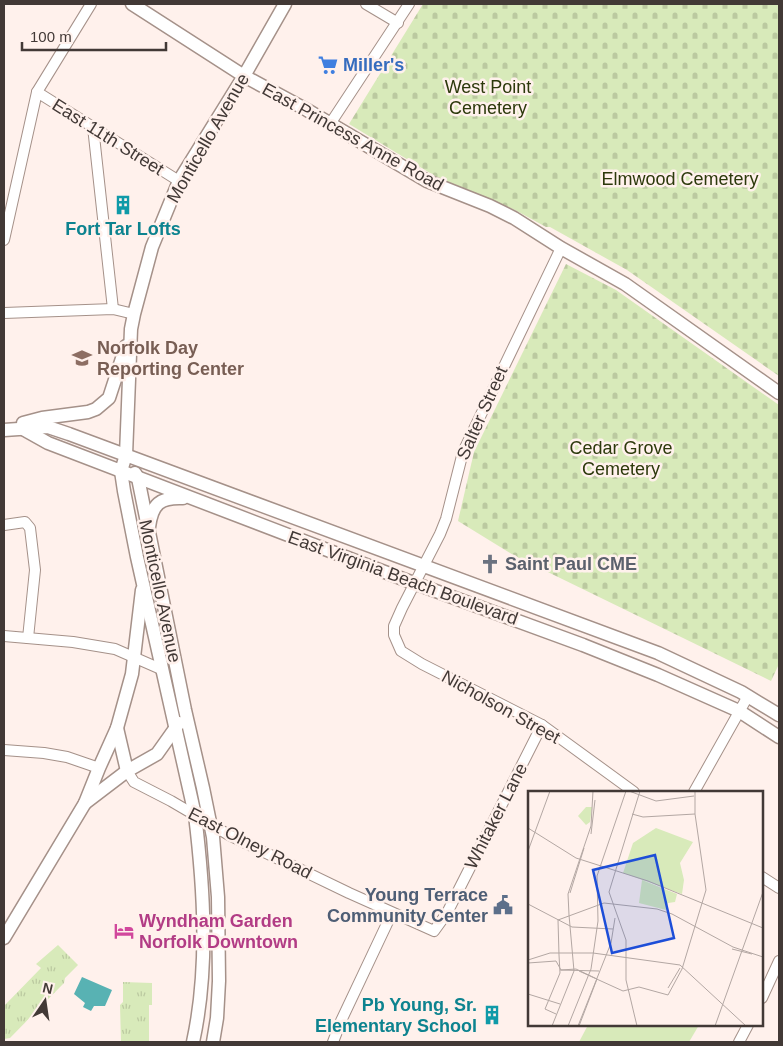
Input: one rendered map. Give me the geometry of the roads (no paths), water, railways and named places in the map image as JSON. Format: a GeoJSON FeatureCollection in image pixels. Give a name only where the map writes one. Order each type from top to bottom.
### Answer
{"type":"FeatureCollection","features":[{"type":"Feature","properties":{"kind":"main road","name":"East Princess Anne Road"},"geometry":{"type":"LineString","coordinates":[[132,4],[244,76],[282,96],[427,181],[490,206],[514,218],[561,248],[625,284],[779,393]]}},
{"type":"Feature","properties":{"kind":"main road","name":"Monticello Avenue"},"geometry":{"type":"LineString","coordinates":[[176,728],[143,582],[121,471],[126,455],[131,329],[152,247],[179,181],[244,76],[285,4]]}},
{"type":"Feature","properties":{"kind":"main road"},"geometry":{"type":"LineString","coordinates":[[4,430],[42,418],[88,412],[103,404],[109,398],[131,329]]}},
{"type":"Feature","properties":{"kind":"main road","name":"East Virginia Beach Boulevard"},"geometry":{"type":"LineString","coordinates":[[4,430],[48,427],[126,455],[666,657],[748,696],[779,715]]}},
{"type":"Feature","properties":{"kind":"main road","name":"East Virginia Beach Boulevard"},"geometry":{"type":"LineString","coordinates":[[23,429],[48,443],[138,478],[415,584],[583,645],[686,686],[739,711],[779,736]]}},
{"type":"Feature","properties":{"kind":"main road","name":"Monticello Avenue"},"geometry":{"type":"LineString","coordinates":[[85,803],[127,772],[156,754],[176,728],[185,710],[138,478],[126,455]]}},
{"type":"Feature","properties":{"kind":"main road"},"geometry":{"type":"LineString","coordinates":[[148,533],[153,509],[161,501],[173,498],[191,498]]}},
{"type":"Feature","properties":{"kind":"main road","name":"Monticello Avenue"},"geometry":{"type":"LineString","coordinates":[[5,932],[85,803],[118,728],[132,674],[143,582]]}},
{"type":"Feature","properties":{"kind":"main road"},"geometry":{"type":"LineString","coordinates":[[583,645],[589,628]]}},
{"type":"Feature","properties":{"kind":"main road"},"geometry":{"type":"LineString","coordinates":[[185,710],[211,824],[216,865],[219,981],[217,1018],[213,1042]]}},
{"type":"Feature","properties":{"kind":"main road"},"geometry":{"type":"LineString","coordinates":[[118,728],[127,772]]}},
{"type":"Feature","properties":{"kind":"main road"},"geometry":{"type":"LineString","coordinates":[[176,728],[195,815],[200,857],[203,937],[200,985],[193,1042]]}},
{"type":"Feature","properties":{"kind":"street"},"geometry":{"type":"LineString","coordinates":[[4,240],[7,202],[37,92],[91,4]]}},
{"type":"Feature","properties":{"kind":"street"},"geometry":{"type":"LineString","coordinates":[[366,4],[398,24]]}},
{"type":"Feature","properties":{"kind":"street"},"geometry":{"type":"LineString","coordinates":[[330,124],[398,24],[409,4]]}},
{"type":"Feature","properties":{"kind":"street","name":"East 11th Street"},"geometry":{"type":"LineString","coordinates":[[37,92],[179,181]]}},
{"type":"Feature","properties":{"kind":"street"},"geometry":{"type":"LineString","coordinates":[[93,127],[113,309]]}},
{"type":"Feature","properties":{"kind":"street","name":"Salter Street"},"geometry":{"type":"LineString","coordinates":[[394,638],[394,626],[446,519],[463,452],[561,248]]}},
{"type":"Feature","properties":{"kind":"street"},"geometry":{"type":"LineString","coordinates":[[4,313],[113,309],[134,314]]}},
{"type":"Feature","properties":{"kind":"street"},"geometry":{"type":"LineString","coordinates":[[4,525],[25,522],[30,528],[35,570],[28,638]]}},
{"type":"Feature","properties":{"kind":"street"},"geometry":{"type":"LineString","coordinates":[[4,636],[72,642],[115,649],[163,670]]}},
{"type":"Feature","properties":{"kind":"street","name":"Nicholson Street"},"geometry":{"type":"LineString","coordinates":[[394,638],[401,651],[422,664],[542,725],[633,791]]}},
{"type":"Feature","properties":{"kind":"street"},"geometry":{"type":"LineString","coordinates":[[695,791],[748,696]]}},
{"type":"Feature","properties":{"kind":"street","name":"Whitaker Lane"},"geometry":{"type":"LineString","coordinates":[[434,931],[447,913],[542,725]]}},
{"type":"Feature","properties":{"kind":"street"},"geometry":{"type":"LineString","coordinates":[[4,750],[67,757],[99,768]]}},
{"type":"Feature","properties":{"kind":"street","name":"East Olney Road"},"geometry":{"type":"LineString","coordinates":[[127,772],[134,782],[259,850],[434,931]]}},
{"type":"Feature","properties":{"kind":"street"},"geometry":{"type":"LineString","coordinates":[[763,878],[779,888]]}},
{"type":"Feature","properties":{"kind":"street"},"geometry":{"type":"LineString","coordinates":[[333,1042],[392,913]]}},
{"type":"Feature","properties":{"kind":"street"},"geometry":{"type":"LineString","coordinates":[[763,996],[779,961]]}},
{"type":"Feature","properties":{"kind":"street"},"geometry":{"type":"LineString","coordinates":[[740,1042],[747,1028]]}},
{"type":"Feature","properties":{"kind":"water"},"geometry":{"type":"Polygon","coordinates":[[[82,977],[112,990],[105,1006],[94,1006],[91,1011],[83,1007],[85,1003],[74,994],[82,977]]]}},
{"type":"Feature","properties":{"kind":"place","name":"Miller's"},"geometry":{"type":"Point","coordinates":[328,65]}},
{"type":"Feature","properties":{"kind":"place","name":"Fort Tar Lofts"},"geometry":{"type":"Point","coordinates":[123,205]}},
{"type":"Feature","properties":{"kind":"place","name":"Norfolk Day Reporting Center"},"geometry":{"type":"Point","coordinates":[82,358]}},
{"type":"Feature","properties":{"kind":"place","name":"Saint Paul CME"},"geometry":{"type":"Point","coordinates":[490,564]}},
{"type":"Feature","properties":{"kind":"place","name":"Young Terrace Community Center"},"geometry":{"type":"Point","coordinates":[503,905]}},
{"type":"Feature","properties":{"kind":"place","name":"Wyndham Garden Norfolk Downtown"},"geometry":{"type":"Point","coordinates":[124,931]}},
{"type":"Feature","properties":{"kind":"place","name":"Pb Young, Sr. Elementary School"},"geometry":{"type":"Point","coordinates":[492,1015]}},
{"type":"Feature","properties":{"kind":"park label","name":"West Point Cemetery"},"geometry":{"type":"Point","coordinates":[488,97]}},
{"type":"Feature","properties":{"kind":"park label","name":"Elmwood Cemetery"},"geometry":{"type":"Point","coordinates":[680,179]}},
{"type":"Feature","properties":{"kind":"park label","name":"Cedar Grove Cemetery"},"geometry":{"type":"Point","coordinates":[621,458]}}]}
